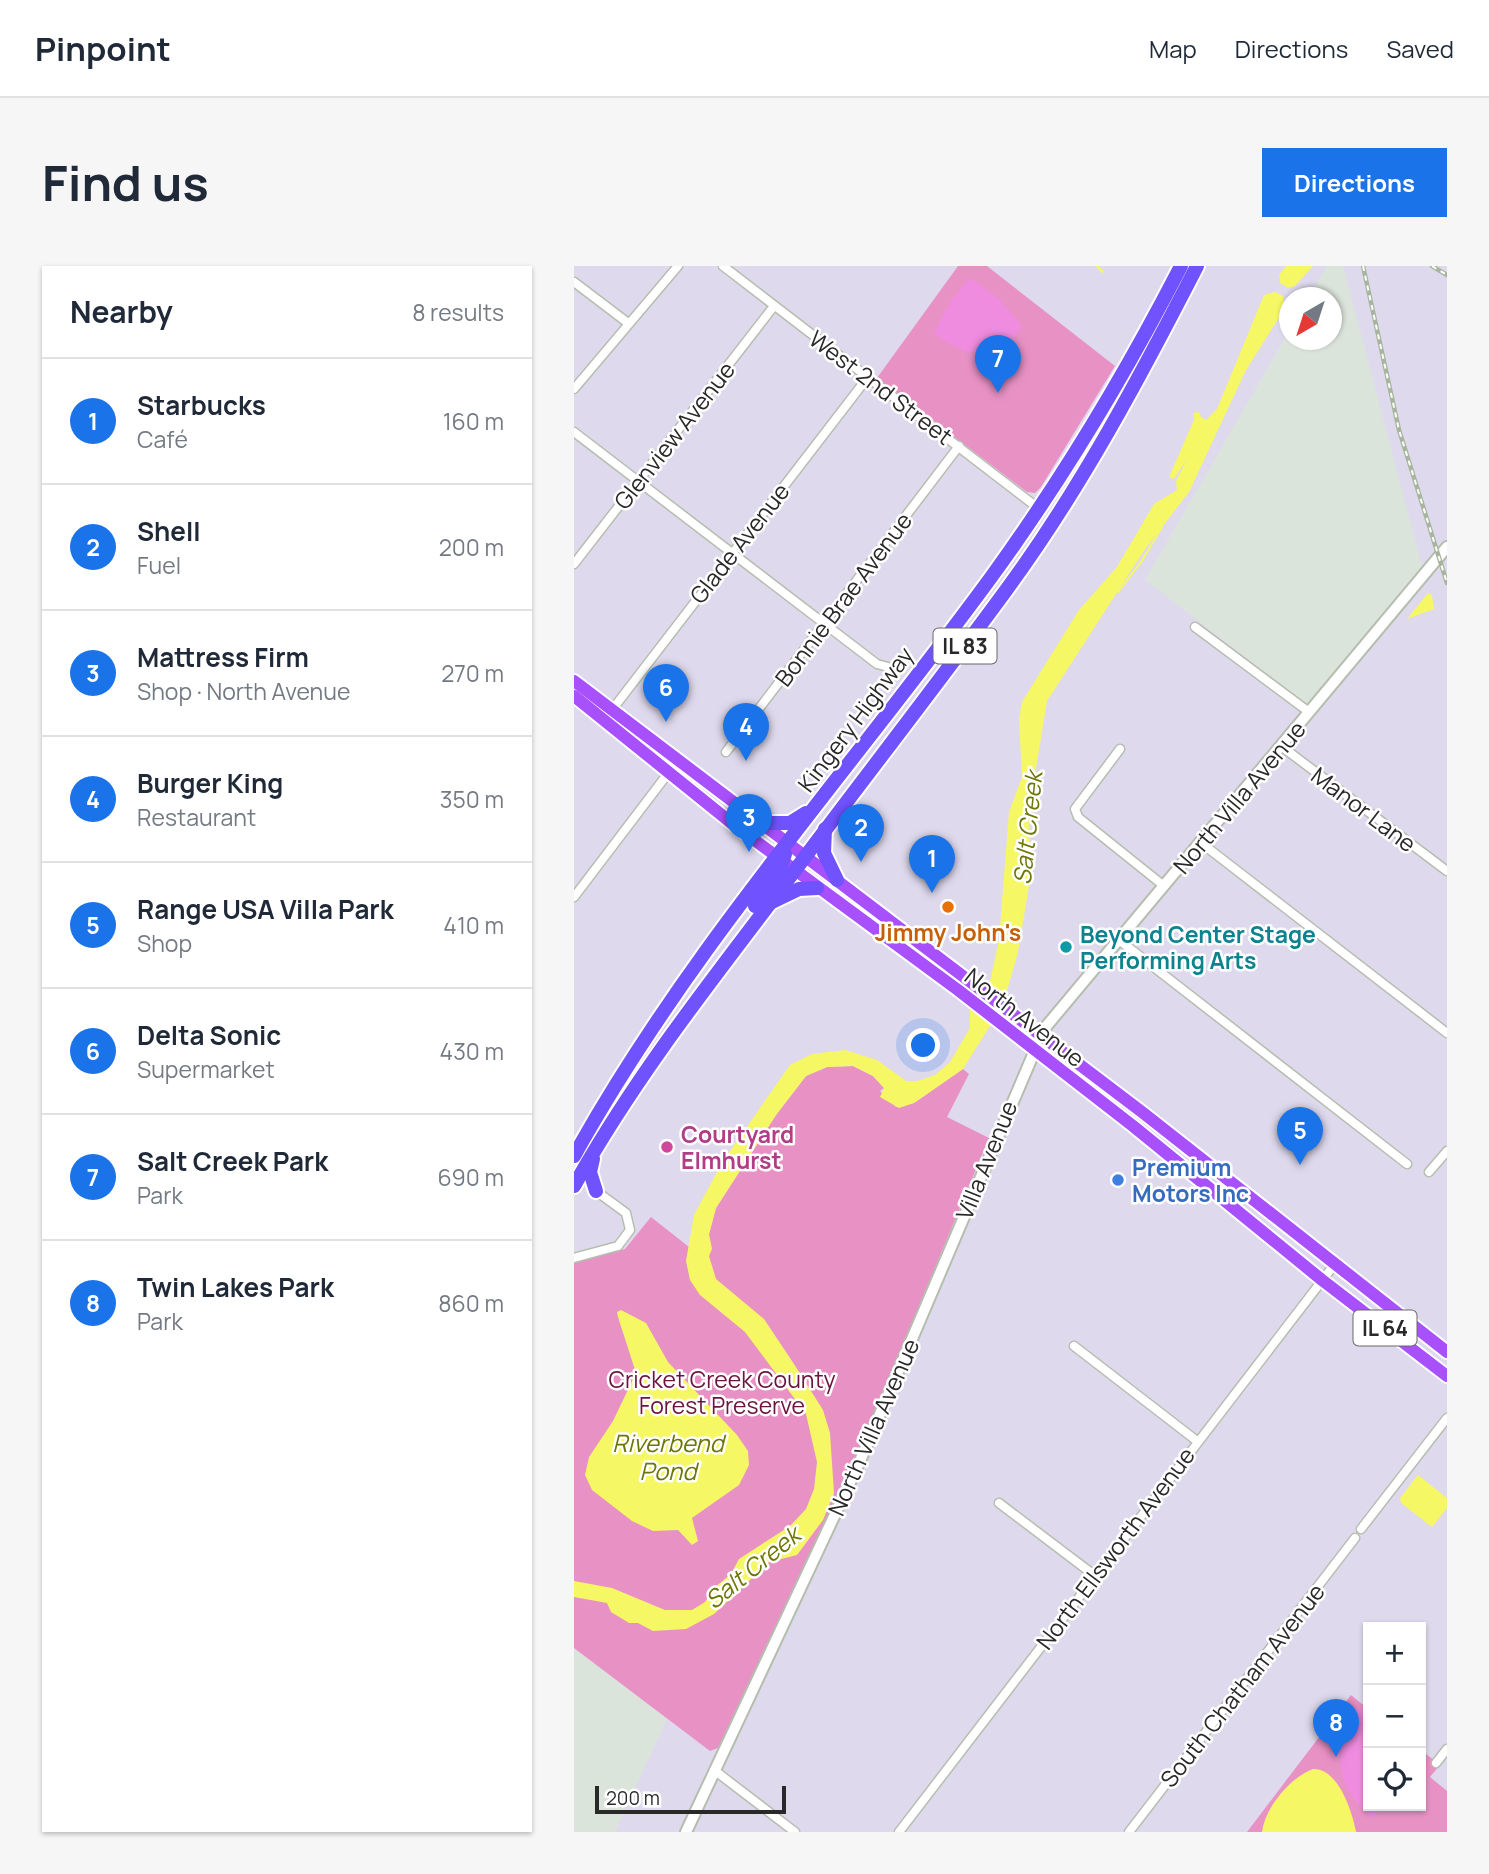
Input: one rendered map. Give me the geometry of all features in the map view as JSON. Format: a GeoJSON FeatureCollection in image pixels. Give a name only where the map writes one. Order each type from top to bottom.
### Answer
{"type":"FeatureCollection","features":[{"type":"Feature","properties":{"kind":"highway","name":"Kingery Highway"},"geometry":{"type":"LineString","coordinates":[[768,904],[785,863],[788,842],[993,574],[1114,388],[1181,266]]}},
{"type":"Feature","properties":{"kind":"highway","name":"Kingery Highway"},"geometry":{"type":"LineString","coordinates":[[574,1156],[692,972],[785,863],[806,856],[1028,560],[1089,464],[1150,358],[1197,266]]}},
{"type":"Feature","properties":{"kind":"highway"},"geometry":{"type":"LineString","coordinates":[[763,823],[790,823],[816,806]]}},
{"type":"Feature","properties":{"kind":"highway"},"geometry":{"type":"LineString","coordinates":[[826,828],[824,853],[837,880]]}},
{"type":"Feature","properties":{"kind":"highway"},"geometry":{"type":"LineString","coordinates":[[682,1018],[689,996],[785,863]]}},
{"type":"Feature","properties":{"kind":"highway"},"geometry":{"type":"LineString","coordinates":[[768,904],[792,891],[817,888]]}},
{"type":"Feature","properties":{"kind":"highway","name":"IL 83"},"geometry":{"type":"LineString","coordinates":[[574,1186],[682,1018],[768,904]]}},
{"type":"Feature","properties":{"kind":"highway"},"geometry":{"type":"LineString","coordinates":[[574,1194],[581,1190],[596,1191],[590,1172],[594,1153]]}},
{"type":"Feature","properties":{"kind":"main road","name":"North Villa Avenue"},"geometry":{"type":"LineString","coordinates":[[1033,1048],[1119,940],[1447,547]]}},
{"type":"Feature","properties":{"kind":"main road","name":"IL 64"},"geometry":{"type":"LineString","coordinates":[[574,681],[837,880],[962,985]]}},
{"type":"Feature","properties":{"kind":"main road","name":"North Avenue"},"geometry":{"type":"LineString","coordinates":[[575,700],[817,888],[962,985],[1005,1018],[1033,1048],[1322,1280],[1447,1376]]}},
{"type":"Feature","properties":{"kind":"main road","name":"IL 64"},"geometry":{"type":"LineString","coordinates":[[1005,1018],[1040,1036],[1447,1352]]}},
{"type":"Feature","properties":{"kind":"main road","name":"Villa Avenue"},"geometry":{"type":"LineString","coordinates":[[940,1273],[1033,1048]]}},
{"type":"Feature","properties":{"kind":"main road","name":"North Villa Avenue"},"geometry":{"type":"LineString","coordinates":[[686,1832],[860,1461],[940,1273]]}},
{"type":"Feature","properties":{"kind":"street"},"geometry":{"type":"LineString","coordinates":[[574,389],[678,266]]}},
{"type":"Feature","properties":{"kind":"street","name":"West 2nd Street"},"geometry":{"type":"LineString","coordinates":[[723,266],[1038,508]]}},
{"type":"Feature","properties":{"kind":"street"},"geometry":{"type":"LineString","coordinates":[[574,282],[628,323]]}},
{"type":"Feature","properties":{"kind":"street","name":"Glenview Avenue"},"geometry":{"type":"LineString","coordinates":[[574,564],[774,306]]}},
{"type":"Feature","properties":{"kind":"street","name":"Glade Avenue"},"geometry":{"type":"LineString","coordinates":[[612,710],[868,377]]}},
{"type":"Feature","properties":{"kind":"street"},"geometry":{"type":"LineString","coordinates":[[574,432],[877,664],[888,667]]}},
{"type":"Feature","properties":{"kind":"street","name":"Bonnie Brae Avenue"},"geometry":{"type":"LineString","coordinates":[[726,752],[959,446]]}},
{"type":"Feature","properties":{"kind":"street"},"geometry":{"type":"LineString","coordinates":[[1195,627],[1310,712]]}},
{"type":"Feature","properties":{"kind":"street","name":"Manor Lane"},"geometry":{"type":"LineString","coordinates":[[1282,746],[1447,871]]}},
{"type":"Feature","properties":{"kind":"street"},"geometry":{"type":"LineString","coordinates":[[1119,749],[1075,809],[1078,817],[1164,886]]}},
{"type":"Feature","properties":{"kind":"street"},"geometry":{"type":"LineString","coordinates":[[574,897],[669,772]]}},
{"type":"Feature","properties":{"kind":"street"},"geometry":{"type":"LineString","coordinates":[[1200,842],[1447,1033]]}},
{"type":"Feature","properties":{"kind":"street"},"geometry":{"type":"LineString","coordinates":[[1119,940],[1407,1164]]}},
{"type":"Feature","properties":{"kind":"street"},"geometry":{"type":"LineString","coordinates":[[1429,1172],[1447,1151]]}},
{"type":"Feature","properties":{"kind":"street"},"geometry":{"type":"LineString","coordinates":[[574,1258],[618,1246],[630,1230],[629,1219],[622,1209],[596,1191]]}},
{"type":"Feature","properties":{"kind":"street","name":"North Ellsworth Avenue"},"geometry":{"type":"LineString","coordinates":[[899,1832],[1334,1265]]}},
{"type":"Feature","properties":{"kind":"street"},"geometry":{"type":"LineString","coordinates":[[1074,1346],[1197,1441]]}},
{"type":"Feature","properties":{"kind":"street"},"geometry":{"type":"LineString","coordinates":[[1361,1529],[1447,1418]]}},
{"type":"Feature","properties":{"kind":"street"},"geometry":{"type":"LineString","coordinates":[[999,1503],[1094,1575]]}},
{"type":"Feature","properties":{"kind":"street","name":"South Chatham Avenue"},"geometry":{"type":"LineString","coordinates":[[1129,1832],[1355,1538]]}},
{"type":"Feature","properties":{"kind":"street"},"geometry":{"type":"LineString","coordinates":[[1436,1763],[1447,1749]]}},
{"type":"Feature","properties":{"kind":"street"},"geometry":{"type":"LineString","coordinates":[[714,1770],[785,1829],[795,1832]]}},
{"type":"Feature","properties":{"kind":"shaded area"},"geometry":{"type":"Polygon","coordinates":[[[1327,266],[1343,266],[1423,570],[1309,706],[1145,580],[1279,348],[1342,350],[1342,287],[1315,287],[1327,266]]]}},
{"type":"Feature","properties":{"kind":"shaded area"},"geometry":{"type":"Polygon","coordinates":[[[968,280],[974,280],[999,299],[1022,326],[1013,338],[992,351],[980,353],[956,348],[934,332],[951,301],[968,280]]]}},
{"type":"Feature","properties":{"kind":"shaded area"},"geometry":{"type":"Polygon","coordinates":[[[574,1648],[667,1719],[615,1832],[574,1832],[574,1648]]]}},
{"type":"Feature","properties":{"kind":"shaded area"},"geometry":{"type":"Polygon","coordinates":[[[1358,1707],[1363,1710],[1363,1809],[1350,1793],[1341,1766],[1343,1737],[1358,1707]]]}},
{"type":"Feature","properties":{"kind":"shaded area"},"geometry":{"type":"Polygon","coordinates":[[[1365,1811],[1378,1811],[1373,1818],[1365,1811]]]}},
{"type":"Feature","properties":{"kind":"green space"},"geometry":{"type":"Polygon","coordinates":[[[958,266],[987,266],[1115,366],[1035,493],[1027,492],[877,378],[958,266]]]}},
{"type":"Feature","properties":{"kind":"green space","name":"Cricket Creek County Forest Preserve"},"geometry":{"type":"Polygon","coordinates":[[[853,1066],[873,1076],[884,1088],[880,1091],[896,1107],[914,1103],[963,1069],[969,1074],[947,1117],[989,1138],[853,1465],[718,1748],[710,1751],[574,1648],[574,1263],[625,1249],[651,1217],[689,1247],[709,1234],[716,1208],[776,1115],[806,1076],[827,1067],[853,1066]]]}},
{"type":"Feature","properties":{"kind":"green space"},"geometry":{"type":"Polygon","coordinates":[[[1351,1695],[1363,1705],[1363,1811],[1426,1811],[1426,1754],[1440,1765],[1430,1777],[1447,1791],[1447,1832],[1247,1832],[1351,1695]]]}},
{"type":"Feature","properties":{"kind":"water"},"geometry":{"type":"Polygon","coordinates":[[[1286,266],[1313,266],[1292,287],[1280,283],[1279,275],[1286,266]]]}},
{"type":"Feature","properties":{"kind":"water"},"geometry":{"type":"Polygon","coordinates":[[[1275,292],[1279,294],[1279,318],[1246,370],[1189,492],[1145,549],[1047,701],[1034,780],[1027,800],[1032,868],[1018,952],[1003,1005],[963,1069],[914,1103],[899,1108],[880,1097],[884,1088],[873,1076],[853,1066],[827,1067],[806,1076],[776,1115],[716,1208],[709,1234],[712,1249],[709,1256],[716,1279],[764,1319],[823,1410],[830,1433],[834,1493],[823,1520],[797,1555],[769,1562],[714,1614],[686,1629],[653,1631],[638,1623],[629,1623],[611,1612],[607,1603],[574,1597],[574,1581],[612,1588],[665,1610],[692,1610],[705,1602],[714,1588],[731,1574],[739,1559],[790,1526],[806,1509],[814,1489],[817,1462],[806,1414],[745,1332],[700,1295],[690,1280],[686,1261],[694,1215],[723,1161],[790,1065],[812,1054],[845,1050],[877,1060],[906,1081],[917,1081],[935,1075],[950,1062],[970,1028],[970,1010],[989,986],[999,940],[1009,812],[1022,777],[1019,720],[1022,702],[1079,610],[1117,567],[1154,504],[1177,490],[1176,481],[1187,459],[1174,479],[1169,477],[1194,420],[1193,413],[1199,412],[1206,420],[1217,409],[1264,295],[1275,292]]]}},
{"type":"Feature","properties":{"kind":"water"},"geometry":{"type":"Polygon","coordinates":[[[1428,593],[1432,595],[1434,609],[1407,619],[1428,593]]]}},
{"type":"Feature","properties":{"kind":"water","name":"Riverbend Pond"},"geometry":{"type":"Polygon","coordinates":[[[621,1310],[646,1323],[668,1362],[737,1435],[748,1451],[749,1465],[739,1485],[692,1518],[698,1541],[692,1545],[678,1530],[653,1531],[632,1521],[592,1490],[585,1475],[589,1457],[613,1421],[636,1373],[618,1317],[617,1312],[621,1310]]]}},
{"type":"Feature","properties":{"kind":"water"},"geometry":{"type":"Polygon","coordinates":[[[1418,1475],[1447,1498],[1447,1508],[1432,1527],[1401,1503],[1400,1498],[1418,1475]]]}},
{"type":"Feature","properties":{"kind":"water"},"geometry":{"type":"Polygon","coordinates":[[[1313,1769],[1330,1775],[1337,1783],[1351,1813],[1356,1832],[1262,1832],[1268,1813],[1280,1794],[1296,1779],[1313,1769]]]}},
{"type":"Feature","properties":{"kind":"waterway"},"geometry":{"type":"LineString","coordinates":[[1097,266],[1103,272]]}},
{"type":"Feature","properties":{"kind":"waterway","name":"Salt Creek"},"geometry":{"type":"LineString","coordinates":[[1118,592],[1141,562],[1162,527]]}},
{"type":"Feature","properties":{"kind":"waterway","name":"Salt Creek"},"geometry":{"type":"LineString","coordinates":[[1028,808],[1029,793]]}},
{"type":"Feature","properties":{"kind":"railway"},"geometry":{"type":"LineString","coordinates":[[1363,266],[1399,430],[1447,583]]}},
{"type":"Feature","properties":{"kind":"railway"},"geometry":{"type":"LineString","coordinates":[[1432,266],[1447,275]]}},
{"type":"Feature","properties":{"kind":"place","name":"Salt Creek Park"},"geometry":{"type":"Point","coordinates":[998,393]}},
{"type":"Feature","properties":{"kind":"place","name":"Delta Sonic"},"geometry":{"type":"Point","coordinates":[666,722]}},
{"type":"Feature","properties":{"kind":"place","name":"Burger King"},"geometry":{"type":"Point","coordinates":[746,761]}},
{"type":"Feature","properties":{"kind":"place","name":"Mattress Firm"},"geometry":{"type":"Point","coordinates":[749,852]}},
{"type":"Feature","properties":{"kind":"place","name":"Shell"},"geometry":{"type":"Point","coordinates":[861,862]}},
{"type":"Feature","properties":{"kind":"place","name":"Starbucks"},"geometry":{"type":"Point","coordinates":[932,893]}},
{"type":"Feature","properties":{"kind":"place","name":"Jimmy John's"},"geometry":{"type":"Point","coordinates":[948,907]}},
{"type":"Feature","properties":{"kind":"place","name":"Beyond Center Stage Performing Arts"},"geometry":{"type":"Point","coordinates":[1066,947]}},
{"type":"Feature","properties":{"kind":"place","name":"Courtyard Elmhurst"},"geometry":{"type":"Point","coordinates":[667,1147]}},
{"type":"Feature","properties":{"kind":"place","name":"Range USA Villa Park"},"geometry":{"type":"Point","coordinates":[1300,1165]}},
{"type":"Feature","properties":{"kind":"place","name":"Premium Motors Inc"},"geometry":{"type":"Point","coordinates":[1118,1180]}},
{"type":"Feature","properties":{"kind":"place","name":"Twin Lakes Park"},"geometry":{"type":"Point","coordinates":[1336,1757]}}]}
